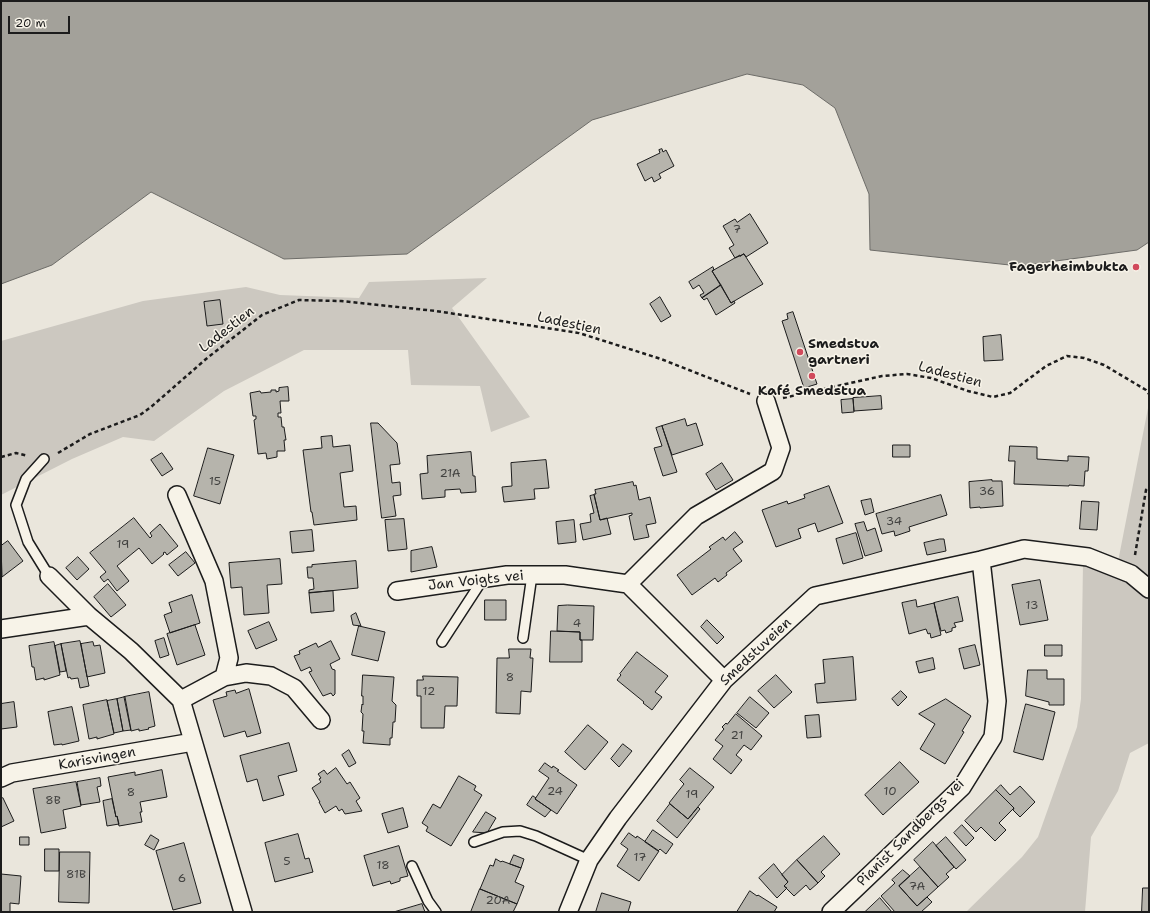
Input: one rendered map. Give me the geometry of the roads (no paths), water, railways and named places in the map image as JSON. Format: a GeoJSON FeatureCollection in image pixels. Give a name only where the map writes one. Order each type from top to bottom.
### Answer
{"type":"FeatureCollection","features":[{"type":"Feature","properties":{"kind":"street"},"geometry":{"type":"LineString","coordinates":[[724,680],[628,584],[696,516],[773,471],[781,448],[766,401]]}},
{"type":"Feature","properties":{"kind":"street"},"geometry":{"type":"LineString","coordinates":[[177,495],[214,581],[229,658],[224,676]]}},
{"type":"Feature","properties":{"kind":"street","name":"Smedstuveien"},"geometry":{"type":"LineString","coordinates":[[568,912],[589,860],[618,818],[724,680],[815,596],[981,560],[1024,549],[1088,557],[1131,574],[1149,590]]}},
{"type":"Feature","properties":{"kind":"street","name":"Pianist Sandbergs vei"},"geometry":{"type":"LineString","coordinates":[[831,912],[962,787],[993,737],[997,701],[981,560]]}},
{"type":"Feature","properties":{"kind":"street","name":"Jan Voigts vei"},"geometry":{"type":"LineString","coordinates":[[397,591],[508,575],[565,575],[628,584]]}},
{"type":"Feature","properties":{"kind":"street"},"geometry":{"type":"LineString","coordinates":[[49,576],[89,616],[131,651],[180,700],[243,912]]}},
{"type":"Feature","properties":{"kind":"street"},"geometry":{"type":"LineString","coordinates":[[1,629],[89,616]]}},
{"type":"Feature","properties":{"kind":"street"},"geometry":{"type":"LineString","coordinates":[[180,700],[224,676],[246,674],[271,676],[294,688],[321,720]]}},
{"type":"Feature","properties":{"kind":"street","name":"Karisvingen"},"geometry":{"type":"LineString","coordinates":[[1,778],[12,773],[193,742]]}},
{"type":"Feature","properties":{"kind":"lane"},"geometry":{"type":"LineString","coordinates":[[44,459],[26,479],[16,505],[28,542],[49,576]]}},
{"type":"Feature","properties":{"kind":"lane"},"geometry":{"type":"LineString","coordinates":[[523,638],[532,575]]}},
{"type":"Feature","properties":{"kind":"lane"},"geometry":{"type":"LineString","coordinates":[[442,642],[483,579]]}},
{"type":"Feature","properties":{"kind":"lane"},"geometry":{"type":"LineString","coordinates":[[474,842],[503,832],[520,831],[536,836],[589,860]]}},
{"type":"Feature","properties":{"kind":"lane"},"geometry":{"type":"LineString","coordinates":[[412,866],[428,901],[436,912]]}},
{"type":"Feature","properties":{"kind":"place","name":"Fagerheimbukta"},"geometry":{"type":"Point","coordinates":[1136,267]}},
{"type":"Feature","properties":{"kind":"place","name":"Smedstua gartneri"},"geometry":{"type":"Point","coordinates":[800,352]}},
{"type":"Feature","properties":{"kind":"place","name":"Kafé Smedstua"},"geometry":{"type":"Point","coordinates":[812,376]}}]}
